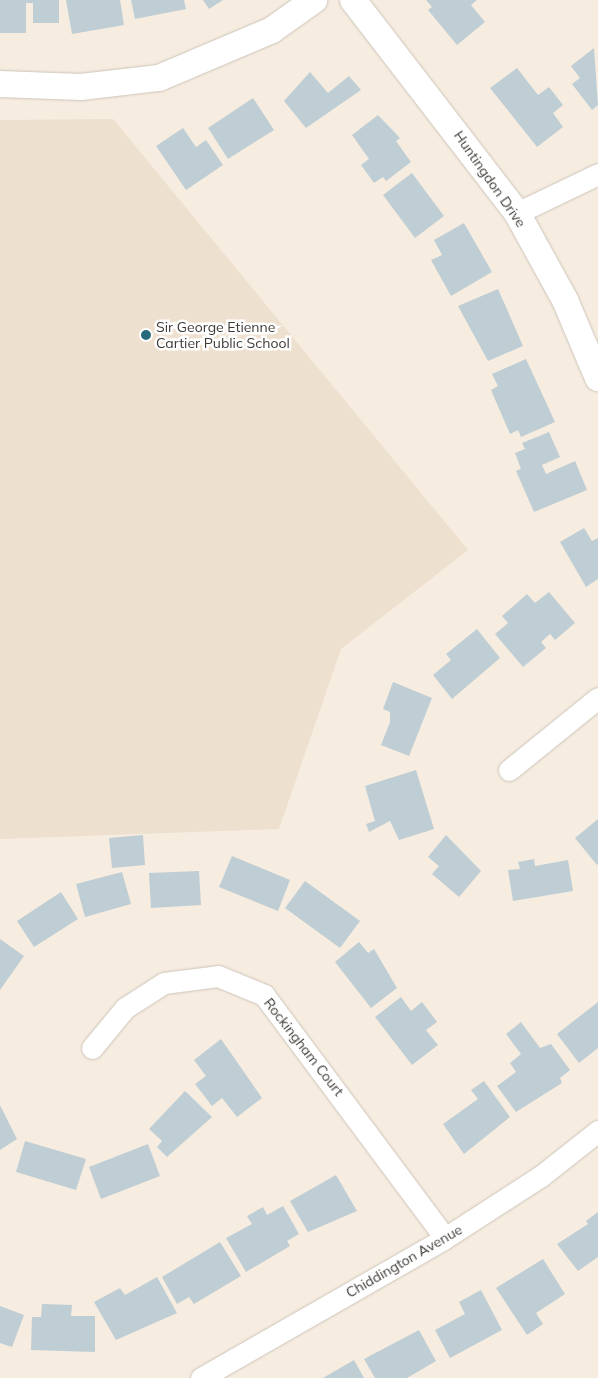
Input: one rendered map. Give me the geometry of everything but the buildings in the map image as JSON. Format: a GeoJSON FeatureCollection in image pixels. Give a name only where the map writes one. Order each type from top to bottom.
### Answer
{"type":"FeatureCollection","features":[{"type":"Feature","properties":{"kind":"street"},"geometry":{"type":"LineString","coordinates":[[0,84],[82,88],[159,78],[272,30],[314,0]]}},
{"type":"Feature","properties":{"kind":"street","name":"Huntingdon Drive"},"geometry":{"type":"LineString","coordinates":[[353,0],[516,212],[565,300],[598,378]]}},
{"type":"Feature","properties":{"kind":"street"},"geometry":{"type":"LineString","coordinates":[[516,212],[598,174]]}},
{"type":"Feature","properties":{"kind":"street"},"geometry":{"type":"LineString","coordinates":[[509,770],[598,698]]}},
{"type":"Feature","properties":{"kind":"street","name":"Rockingham Court"},"geometry":{"type":"LineString","coordinates":[[92,1048],[125,1008],[164,984],[218,976],[264,995],[446,1238]]}},
{"type":"Feature","properties":{"kind":"street","name":"Chiddington Avenue"},"geometry":{"type":"LineString","coordinates":[[201,1378],[446,1238],[541,1176],[598,1131]]}},
{"type":"Feature","properties":{"kind":"shaded area","name":"Sir George Etienne Cartier Public School"},"geometry":{"type":"Polygon","coordinates":[[[113,119],[468,550],[341,649],[279,829],[0,839],[0,120],[113,119]]]}},
{"type":"Feature","properties":{"kind":"place","name":"Sir George Etienne Cartier Public School"},"geometry":{"type":"Point","coordinates":[146,335]}}]}
